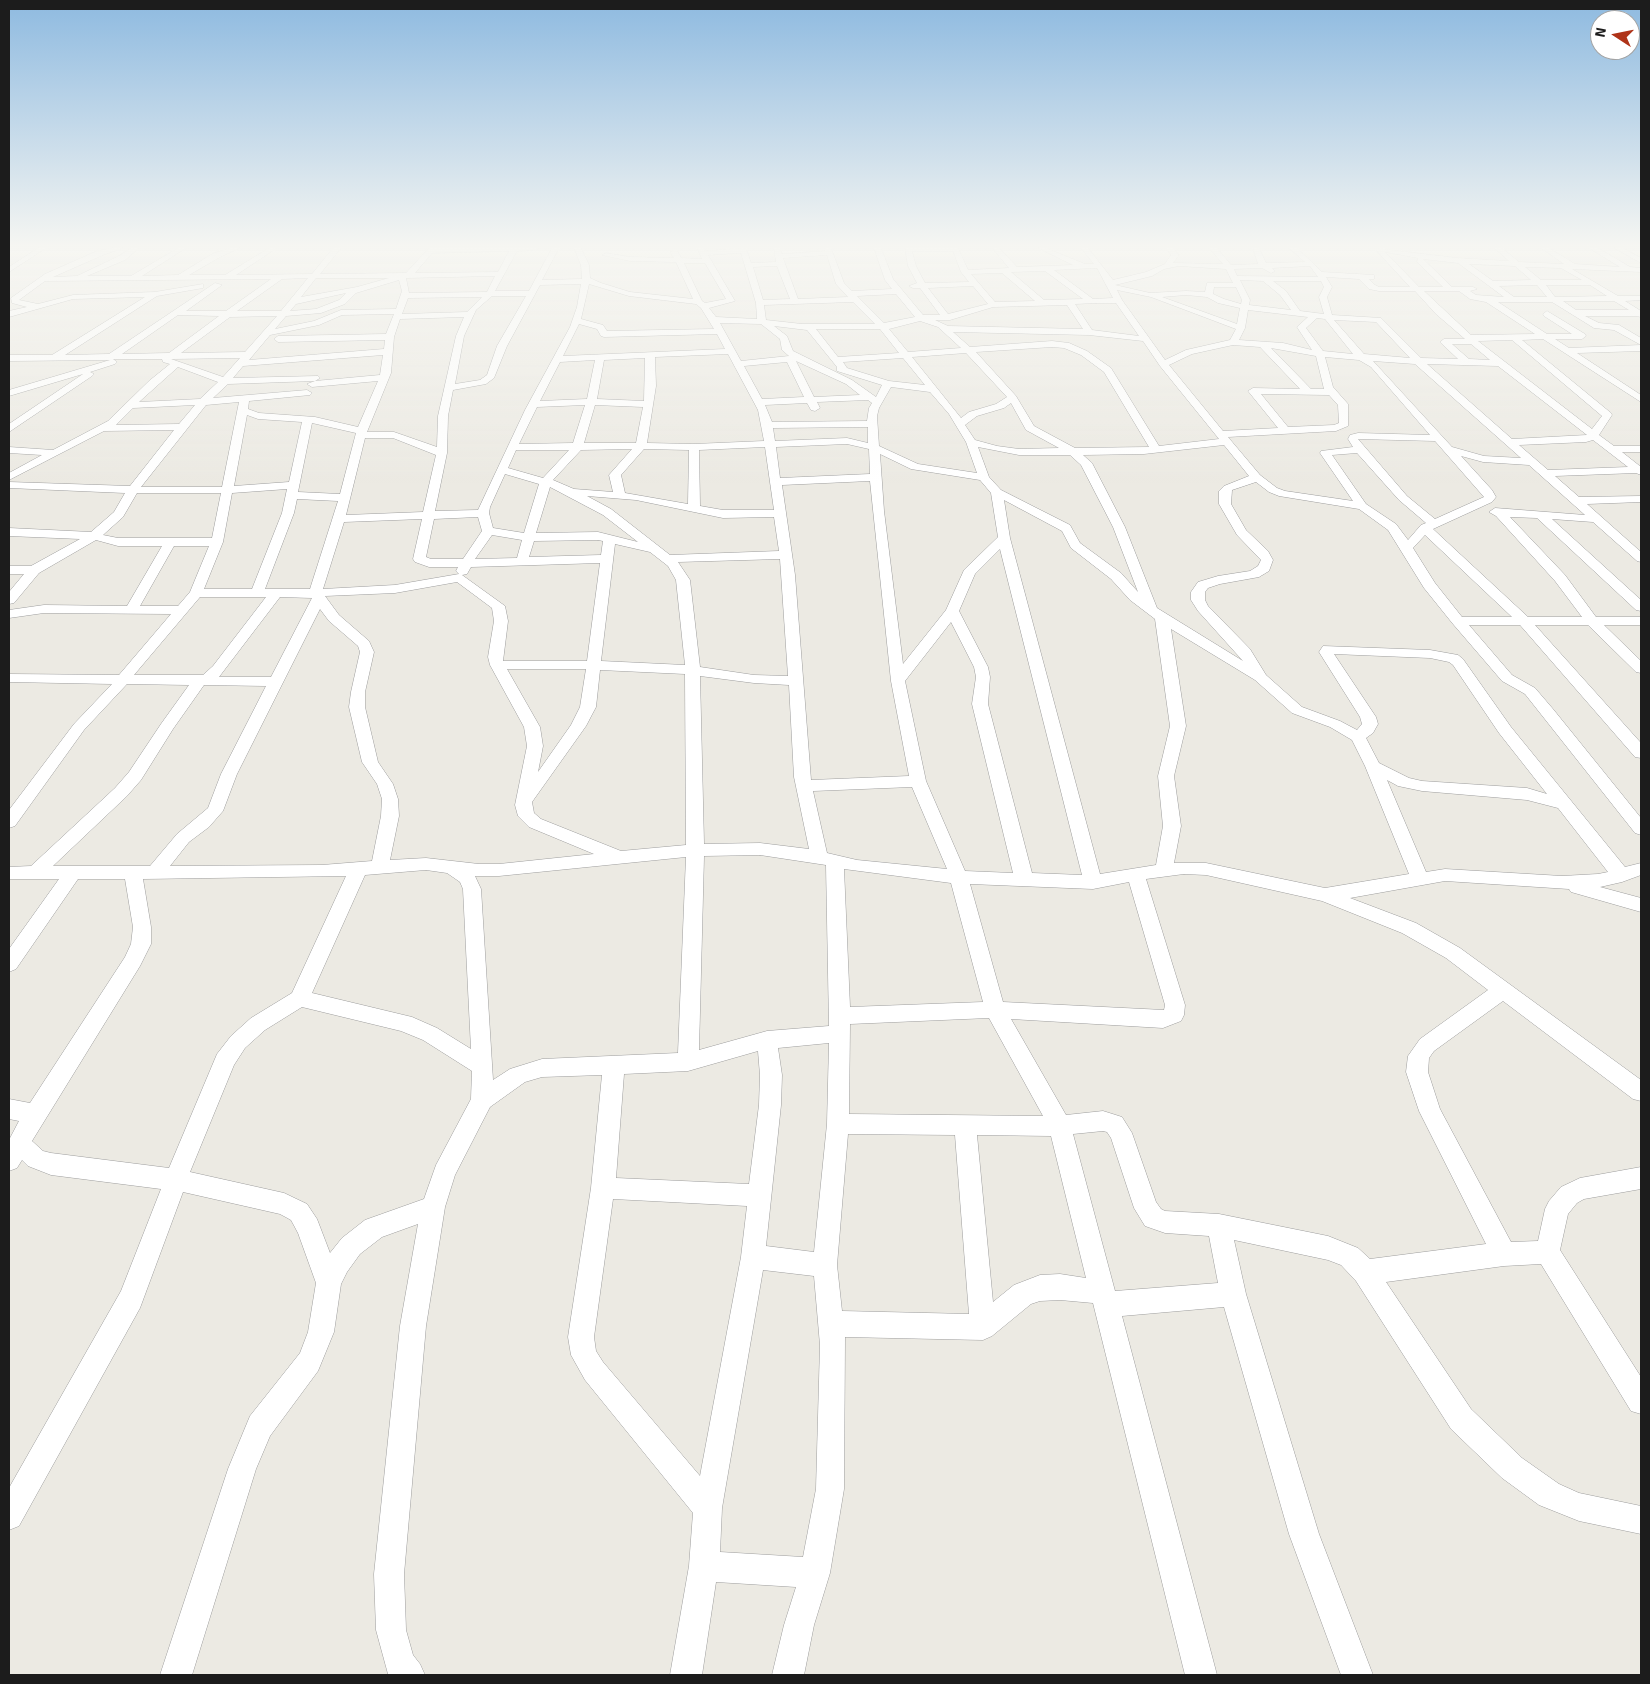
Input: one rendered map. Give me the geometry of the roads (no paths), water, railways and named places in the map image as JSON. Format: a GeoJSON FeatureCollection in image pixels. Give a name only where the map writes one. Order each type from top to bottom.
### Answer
{"type":"FeatureCollection","features":[{"type":"Feature","properties":{"kind":"street"},"geometry":{"type":"LineString","coordinates":[[54,357],[103,327]]}},
{"type":"Feature","properties":{"kind":"street"},"geometry":{"type":"LineString","coordinates":[[111,357],[157,327]]}},
{"type":"Feature","properties":{"kind":"street"},"geometry":{"type":"LineString","coordinates":[[9,477],[119,418],[174,360],[213,327]]}},
{"type":"Feature","properties":{"kind":"street"},"geometry":{"type":"LineString","coordinates":[[9,600],[34,570],[94,536],[119,514],[133,490],[182,427],[272,327]]}},
{"type":"Feature","properties":{"kind":"street"},"geometry":{"type":"LineString","coordinates":[[263,336],[301,327]]}},
{"type":"Feature","properties":{"kind":"street"},"geometry":{"type":"LineString","coordinates":[[155,872],[183,838],[203,823],[215,810],[229,774],[276,682],[317,595],[362,433],[386,372],[387,352],[393,327]]}},
{"type":"Feature","properties":{"kind":"street"},"geometry":{"type":"LineString","coordinates":[[464,327],[460,336],[443,416],[442,453],[418,559],[429,563],[608,559]]}},
{"type":"Feature","properties":{"kind":"street"},"geometry":{"type":"LineString","coordinates":[[449,388],[483,382],[491,376],[502,346],[513,327]]}},
{"type":"Feature","properties":{"kind":"street"},"geometry":{"type":"LineString","coordinates":[[459,578],[466,563],[486,536],[488,531],[483,513],[512,447],[559,359],[573,327]]}},
{"type":"Feature","properties":{"kind":"street"},"geometry":{"type":"LineString","coordinates":[[599,327],[604,334],[720,331]]}},
{"type":"Feature","properties":{"kind":"street"},"geometry":{"type":"LineString","coordinates":[[718,327],[759,402],[766,425],[789,574],[795,681],[804,786],[827,859],[840,1025],[838,1124],[824,1265],[833,1345],[830,1489],[815,1573],[788,1675]]}},
{"type":"Feature","properties":{"kind":"street"},"geometry":{"type":"LineString","coordinates":[[769,327],[784,338],[787,350],[798,359],[849,382],[874,400]]}},
{"type":"Feature","properties":{"kind":"street"},"geometry":{"type":"LineString","coordinates":[[809,327],[843,370]]}},
{"type":"Feature","properties":{"kind":"street"},"geometry":{"type":"LineString","coordinates":[[882,327],[961,423],[971,442],[984,478],[997,492],[1066,528],[1074,545],[1116,576],[1135,596],[1157,614],[1260,676],[1297,710],[1335,724],[1358,737],[1373,766],[1420,878]]}},
{"type":"Feature","properties":{"kind":"street"},"geometry":{"type":"LineString","coordinates":[[942,327],[968,349],[1013,398],[1030,428],[1072,451],[1086,463],[1119,527],[1157,614],[1178,726],[1166,776],[1172,826],[1164,870]]}},
{"type":"Feature","properties":{"kind":"street"},"geometry":{"type":"LineString","coordinates":[[1085,327],[1089,332]]}},
{"type":"Feature","properties":{"kind":"street"},"geometry":{"type":"LineString","coordinates":[[1136,327],[1163,364],[1256,477],[1273,490],[1283,494],[1362,506]]}},
{"type":"Feature","properties":{"kind":"street"},"geometry":{"type":"LineString","coordinates":[[1232,342],[1241,328],[1237,327]]}},
{"type":"Feature","properties":{"kind":"street"},"geometry":{"type":"LineString","coordinates":[[971,442],[1007,452],[1131,452],[1156,450],[1285,430],[1336,428],[1344,424],[1343,404],[1328,388],[1320,354],[1302,327]]}},
{"type":"Feature","properties":{"kind":"street"},"geometry":{"type":"LineString","coordinates":[[1336,327],[1360,356],[1374,365],[1388,383],[1488,492],[1490,497],[1488,500],[1430,526],[1407,548]]}},
{"type":"Feature","properties":{"kind":"street"},"geometry":{"type":"LineString","coordinates":[[1384,327],[1418,361],[1598,518],[1641,558]]}},
{"type":"Feature","properties":{"kind":"street"},"geometry":{"type":"LineString","coordinates":[[1457,327],[1482,350],[1640,471]]}},
{"type":"Feature","properties":{"kind":"street"},"geometry":{"type":"LineString","coordinates":[[1532,327],[1641,399]]}},
{"type":"Feature","properties":{"kind":"street"},"geometry":{"type":"LineString","coordinates":[[1466,362],[1444,342],[1582,336],[1566,327]]}},
{"type":"Feature","properties":{"kind":"street"},"geometry":{"type":"LineString","coordinates":[[1608,327],[1616,327],[1641,342]]}},
{"type":"Feature","properties":{"kind":"street"},"geometry":{"type":"LineString","coordinates":[[947,330],[1089,332],[1145,339]]}},
{"type":"Feature","properties":{"kind":"street"},"geometry":{"type":"LineString","coordinates":[[263,336],[390,337]]}},
{"type":"Feature","properties":{"kind":"street"},"geometry":{"type":"LineString","coordinates":[[1511,442],[1579,440],[1593,436],[1607,415],[1515,338]]}},
{"type":"Feature","properties":{"kind":"street"},"geometry":{"type":"LineString","coordinates":[[1163,364],[1189,352],[1232,342],[1283,346],[1320,354],[1418,361],[1499,363]]}},
{"type":"Feature","properties":{"kind":"street"},"geometry":{"type":"LineString","coordinates":[[836,360],[1052,344],[1076,348],[1108,370],[1156,450]]}},
{"type":"Feature","properties":{"kind":"street"},"geometry":{"type":"LineString","coordinates":[[1262,344],[1308,391]]}},
{"type":"Feature","properties":{"kind":"street"},"geometry":{"type":"LineString","coordinates":[[1482,350],[1531,350]]}},
{"type":"Feature","properties":{"kind":"street"},"geometry":{"type":"LineString","coordinates":[[1570,351],[1639,350]]}},
{"type":"Feature","properties":{"kind":"street"},"geometry":{"type":"LineString","coordinates":[[559,359],[731,351]]}},
{"type":"Feature","properties":{"kind":"street"},"geometry":{"type":"LineString","coordinates":[[244,404],[267,417],[312,390],[387,352]]}},
{"type":"Feature","properties":{"kind":"street"},"geometry":{"type":"LineString","coordinates":[[174,360],[247,355]]}},
{"type":"Feature","properties":{"kind":"street"},"geometry":{"type":"LineString","coordinates":[[620,495],[614,475],[641,446],[651,386],[650,355]]}},
{"type":"Feature","properties":{"kind":"street"},"geometry":{"type":"LineString","coordinates":[[522,561],[546,482],[578,446],[591,402],[600,356]]}},
{"type":"Feature","properties":{"kind":"street"},"geometry":{"type":"LineString","coordinates":[[9,393],[127,357]]}},
{"type":"Feature","properties":{"kind":"street"},"geometry":{"type":"LineString","coordinates":[[9,358],[156,357],[174,360],[225,381],[312,390]]}},
{"type":"Feature","properties":{"kind":"street"},"geometry":{"type":"LineString","coordinates":[[798,359],[821,424],[824,442]]}},
{"type":"Feature","properties":{"kind":"street"},"geometry":{"type":"LineString","coordinates":[[739,364],[798,359],[888,384],[934,389]]}},
{"type":"Feature","properties":{"kind":"street"},"geometry":{"type":"LineString","coordinates":[[240,363],[312,390],[362,433],[394,435],[442,453]]}},
{"type":"Feature","properties":{"kind":"street"},"geometry":{"type":"LineString","coordinates":[[9,429],[102,366]]}},
{"type":"Feature","properties":{"kind":"street"},"geometry":{"type":"LineString","coordinates":[[9,385],[71,374]]}},
{"type":"Feature","properties":{"kind":"street"},"geometry":{"type":"LineString","coordinates":[[131,405],[203,402],[244,404],[384,378]]}},
{"type":"Feature","properties":{"kind":"street"},"geometry":{"type":"LineString","coordinates":[[1614,381],[1632,381]]}},
{"type":"Feature","properties":{"kind":"street"},"geometry":{"type":"LineString","coordinates":[[888,384],[874,400],[873,447],[878,511],[898,681],[918,781],[959,877],[994,1010],[1060,1126],[1201,1675]]}},
{"type":"Feature","properties":{"kind":"street"},"geometry":{"type":"LineString","coordinates":[[257,593],[288,513],[312,390]]}},
{"type":"Feature","properties":{"kind":"street"},"geometry":{"type":"LineString","coordinates":[[1285,430],[1253,391],[1331,392]]}},
{"type":"Feature","properties":{"kind":"street"},"geometry":{"type":"LineString","coordinates":[[961,423],[973,414],[1000,406],[1013,398]]}},
{"type":"Feature","properties":{"kind":"street"},"geometry":{"type":"LineString","coordinates":[[759,402],[874,400]]}},
{"type":"Feature","properties":{"kind":"street"},"geometry":{"type":"LineString","coordinates":[[534,404],[591,402],[649,404]]}},
{"type":"Feature","properties":{"kind":"street"},"geometry":{"type":"LineString","coordinates":[[9,822],[79,727],[124,680],[196,593],[217,542],[244,404]]}},
{"type":"Feature","properties":{"kind":"street"},"geometry":{"type":"LineString","coordinates":[[766,425],[873,424]]}},
{"type":"Feature","properties":{"kind":"street"},"geometry":{"type":"LineString","coordinates":[[102,428],[182,427]]}},
{"type":"Feature","properties":{"kind":"street"},"geometry":{"type":"LineString","coordinates":[[1439,438],[1354,437],[1360,450],[1430,526],[1523,620],[1641,753]]}},
{"type":"Feature","properties":{"kind":"street"},"geometry":{"type":"LineString","coordinates":[[512,447],[694,447],[857,442],[873,447],[914,467],[984,478]]}},
{"type":"Feature","properties":{"kind":"street"},"geometry":{"type":"LineString","coordinates":[[694,447],[694,509]]}},
{"type":"Feature","properties":{"kind":"street"},"geometry":{"type":"LineString","coordinates":[[1449,448],[1483,459],[1533,462]]}},
{"type":"Feature","properties":{"kind":"street"},"geometry":{"type":"LineString","coordinates":[[1610,449],[1641,448]]}},
{"type":"Feature","properties":{"kind":"street"},"geometry":{"type":"LineString","coordinates":[[9,450],[54,453]]}},
{"type":"Feature","properties":{"kind":"street"},"geometry":{"type":"LineString","coordinates":[[1360,450],[1325,453],[1362,506],[1389,524],[1407,548],[1429,585],[1458,621],[1507,678],[1530,691],[1641,829]]}},
{"type":"Feature","properties":{"kind":"street"},"geometry":{"type":"LineString","coordinates":[[502,470],[546,482],[573,492],[607,512],[663,555],[680,572],[683,580],[692,670],[695,850],[688,1062]]}},
{"type":"Feature","properties":{"kind":"street"},"geometry":{"type":"LineString","coordinates":[[1546,473],[1640,471]]}},
{"type":"Feature","properties":{"kind":"street"},"geometry":{"type":"LineString","coordinates":[[774,482],[876,477]]}},
{"type":"Feature","properties":{"kind":"street"},"geometry":{"type":"LineString","coordinates":[[1256,477],[1248,482],[1228,488],[1225,491],[1225,504],[1241,532],[1264,554],[1267,560],[1264,568],[1254,574],[1218,580],[1203,585],[1198,592],[1198,600],[1203,608],[1245,652],[1260,676]]}},
{"type":"Feature","properties":{"kind":"street"},"geometry":{"type":"LineString","coordinates":[[9,485],[133,490],[294,490],[345,498]]}},
{"type":"Feature","properties":{"kind":"street"},"geometry":{"type":"LineString","coordinates":[[573,492],[620,495],[723,514],[779,513]]}},
{"type":"Feature","properties":{"kind":"street"},"geometry":{"type":"LineString","coordinates":[[997,492],[1004,538],[1093,882]]}},
{"type":"Feature","properties":{"kind":"street"},"geometry":{"type":"LineString","coordinates":[[1577,501],[1641,499]]}},
{"type":"Feature","properties":{"kind":"street"},"geometry":{"type":"LineString","coordinates":[[1467,510],[1598,518]]}},
{"type":"Feature","properties":{"kind":"street"},"geometry":{"type":"LineString","coordinates":[[339,519],[483,513]]}},
{"type":"Feature","properties":{"kind":"street"},"geometry":{"type":"LineString","coordinates":[[1500,513],[1560,578],[1591,620],[1641,669]]}},
{"type":"Feature","properties":{"kind":"street"},"geometry":{"type":"LineString","coordinates":[[1541,516],[1641,607]]}},
{"type":"Feature","properties":{"kind":"street"},"geometry":{"type":"LineString","coordinates":[[488,531],[530,536],[586,535],[610,538],[663,555],[786,555]]}},
{"type":"Feature","properties":{"kind":"street"},"geometry":{"type":"LineString","coordinates":[[9,532],[94,536],[118,542],[217,542]]}},
{"type":"Feature","properties":{"kind":"street"},"geometry":{"type":"LineString","coordinates":[[523,805],[578,726],[588,707],[610,538]]}},
{"type":"Feature","properties":{"kind":"street"},"geometry":{"type":"LineString","coordinates":[[898,681],[952,611],[969,574],[1004,538]]}},
{"type":"Feature","properties":{"kind":"street"},"geometry":{"type":"LineString","coordinates":[[132,609],[170,542]]}},
{"type":"Feature","properties":{"kind":"street"},"geometry":{"type":"LineString","coordinates":[[1626,544],[1641,544]]}},
{"type":"Feature","properties":{"kind":"street"},"geometry":{"type":"LineString","coordinates":[[9,570],[34,570]]}},
{"type":"Feature","properties":{"kind":"street"},"geometry":{"type":"LineString","coordinates":[[196,593],[317,595],[408,588],[459,578],[498,606],[500,611],[501,620],[495,657],[532,727],[535,746],[523,805],[527,816],[535,823],[620,858]]}},
{"type":"Feature","properties":{"kind":"street"},"geometry":{"type":"LineString","coordinates":[[35,873],[121,792],[135,776],[166,727],[204,679],[218,669],[276,593]]}},
{"type":"Feature","properties":{"kind":"street"},"geometry":{"type":"LineString","coordinates":[[317,595],[340,625],[364,644],[367,652],[358,692],[357,706],[370,762],[385,784],[390,800],[390,816],[380,867]]}},
{"type":"Feature","properties":{"kind":"street"},"geometry":{"type":"LineString","coordinates":[[9,614],[44,609],[183,610]]}},
{"type":"Feature","properties":{"kind":"street"},"geometry":{"type":"LineString","coordinates":[[952,611],[981,667],[983,677],[980,704],[1024,879]]}},
{"type":"Feature","properties":{"kind":"street"},"geometry":{"type":"LineString","coordinates":[[1458,621],[1641,620]]}},
{"type":"Feature","properties":{"kind":"street"},"geometry":{"type":"LineString","coordinates":[[1358,737],[1367,730],[1370,724],[1368,717],[1326,652],[1328,649],[1430,654],[1453,658],[1458,662],[1504,730],[1622,876]]}},
{"type":"Feature","properties":{"kind":"street"},"geometry":{"type":"LineString","coordinates":[[498,665],[594,665],[692,670],[795,681]]}},
{"type":"Feature","properties":{"kind":"street"},"geometry":{"type":"LineString","coordinates":[[9,678],[204,679],[276,682]]}},
{"type":"Feature","properties":{"kind":"street"},"geometry":{"type":"LineString","coordinates":[[1625,734],[1641,734]]}},
{"type":"Feature","properties":{"kind":"street"},"geometry":{"type":"LineString","coordinates":[[1373,766],[1392,777],[1413,784],[1527,794],[1564,804]]}},
{"type":"Feature","properties":{"kind":"street"},"geometry":{"type":"LineString","coordinates":[[804,786],[918,781]]}},
{"type":"Feature","properties":{"kind":"street"},"geometry":{"type":"LineString","coordinates":[[9,873],[270,872],[358,869],[426,864],[479,870],[499,870],[695,850],[760,849],[886,870],[959,877],[1093,882],[1164,870],[1184,868],[1206,869],[1325,895],[1409,928],[1453,953],[1641,1092]]}},
{"type":"Feature","properties":{"kind":"street"},"geometry":{"type":"LineString","coordinates":[[409,1675],[399,1663],[391,1630],[389,1574],[413,1326],[433,1206],[444,1173],[482,1100],[483,1067],[472,889],[467,878],[452,867]]}},
{"type":"Feature","properties":{"kind":"street"},"geometry":{"type":"LineString","coordinates":[[9,1516],[131,1298],[196,1127],[225,1060],[238,1042],[258,1024],[300,998],[358,869]]}},
{"type":"Feature","properties":{"kind":"street"},"geometry":{"type":"LineString","coordinates":[[1325,895],[1445,875],[1562,883],[1598,881],[1622,876],[1641,869]]}},
{"type":"Feature","properties":{"kind":"street"},"geometry":{"type":"LineString","coordinates":[[9,964],[73,872]]}},
{"type":"Feature","properties":{"kind":"street"},"geometry":{"type":"LineString","coordinates":[[133,872],[142,927],[141,944],[133,961],[14,1152],[52,1164],[176,1180],[284,1204],[299,1212],[308,1227],[329,1283]]}},
{"type":"Feature","properties":{"kind":"street"},"geometry":{"type":"LineString","coordinates":[[482,1100],[518,1075],[529,1070],[688,1062],[767,1040],[840,1025],[994,1010],[1163,1020],[1174,1016],[1175,1005],[1136,875]]}},
{"type":"Feature","properties":{"kind":"street"},"geometry":{"type":"LineString","coordinates":[[1562,883],[1641,905]]}},
{"type":"Feature","properties":{"kind":"street"},"geometry":{"type":"LineString","coordinates":[[1503,990],[1427,1045],[1419,1056],[1418,1072],[1430,1110],[1504,1254]]}},
{"type":"Feature","properties":{"kind":"street"},"geometry":{"type":"LineString","coordinates":[[300,998],[405,1023],[430,1034],[483,1067]]}},
{"type":"Feature","properties":{"kind":"street"},"geometry":{"type":"LineString","coordinates":[[686,1675],[704,1566],[708,1508],[753,1257],[770,1105],[767,1040]]}},
{"type":"Feature","properties":{"kind":"street"},"geometry":{"type":"LineString","coordinates":[[614,1065],[603,1188],[581,1337],[584,1355],[594,1371],[708,1508]]}},
{"type":"Feature","properties":{"kind":"street"},"geometry":{"type":"LineString","coordinates":[[9,1110],[36,1114]]}},
{"type":"Feature","properties":{"kind":"street"},"geometry":{"type":"LineString","coordinates":[[838,1124],[1060,1126],[1103,1121],[1114,1124],[1120,1133],[1146,1208],[1153,1218],[1165,1222],[1219,1225],[1328,1248],[1348,1256],[1365,1272],[1461,1419],[1512,1468],[1549,1495],[1579,1507],[1641,1520]]}},
{"type":"Feature","properties":{"kind":"street"},"geometry":{"type":"LineString","coordinates":[[965,1126],[983,1327]]}},
{"type":"Feature","properties":{"kind":"street"},"geometry":{"type":"LineString","coordinates":[[1641,1178],[1580,1189],[1569,1195],[1557,1209],[1547,1252],[1641,1401]]}},
{"type":"Feature","properties":{"kind":"street"},"geometry":{"type":"LineString","coordinates":[[603,1188],[760,1196]]}},
{"type":"Feature","properties":{"kind":"street"},"geometry":{"type":"LineString","coordinates":[[176,1675],[242,1469],[260,1426],[309,1362],[321,1332],[329,1283],[338,1263],[351,1246],[374,1228],[433,1206]]}},
{"type":"Feature","properties":{"kind":"street"},"geometry":{"type":"LineString","coordinates":[[1219,1225],[1233,1294],[1304,1534],[1357,1675]]}},
{"type":"Feature","properties":{"kind":"street"},"geometry":{"type":"LineString","coordinates":[[1365,1272],[1504,1254],[1547,1252]]}},
{"type":"Feature","properties":{"kind":"street"},"geometry":{"type":"LineString","coordinates":[[753,1257],[824,1265]]}},
{"type":"Feature","properties":{"kind":"street"},"geometry":{"type":"LineString","coordinates":[[830,1324],[983,1327],[1023,1294],[1040,1288],[1060,1287],[1105,1298],[1233,1294]]}},
{"type":"Feature","properties":{"kind":"street"},"geometry":{"type":"LineString","coordinates":[[704,1566],[815,1573]]}}]}
